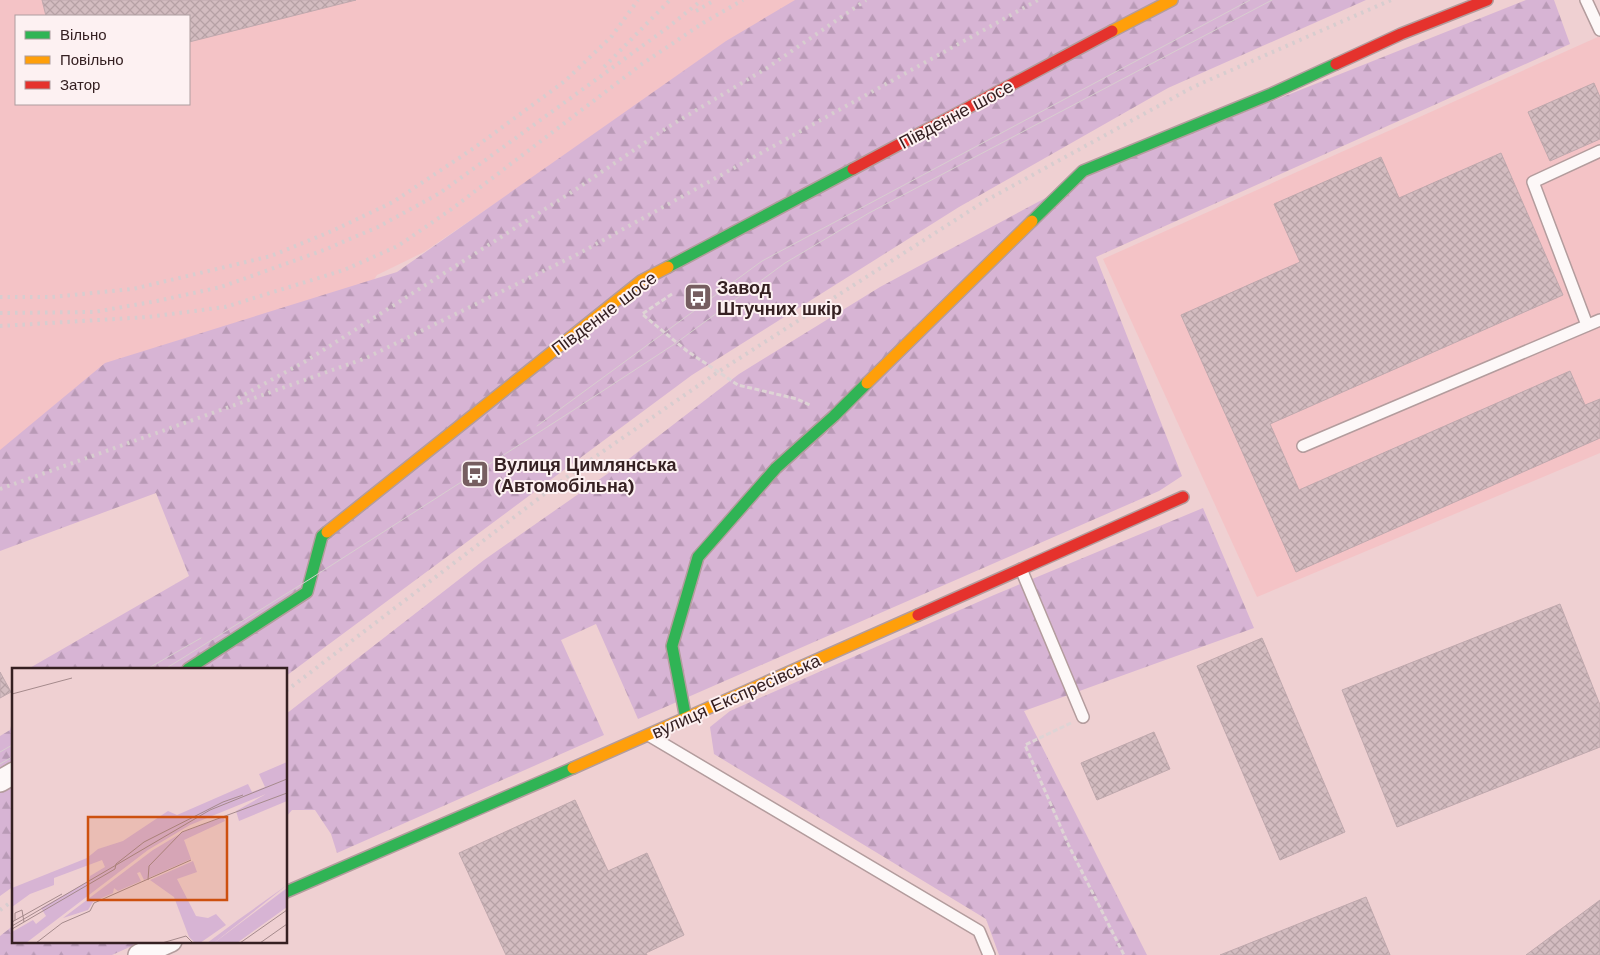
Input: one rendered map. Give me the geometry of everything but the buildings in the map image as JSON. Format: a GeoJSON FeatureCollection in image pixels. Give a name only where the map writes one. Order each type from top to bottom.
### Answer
{"type":"FeatureCollection","features":[{"type":"Feature","properties":{"kind":"street","name":"Південне шосе"},"geometry":{"type":"LineString","coordinates":[[190,668],[307,592],[322,536],[641,281],[1172,0]]}},
{"type":"Feature","properties":{"kind":"street"},"geometry":{"type":"LineString","coordinates":[[686,719],[672,646],[698,557],[776,468],[834,416],[1083,171],[1271,94],[1401,34],[1487,0]]}},
{"type":"Feature","properties":{"kind":"street","name":"вулиця Експресівська"},"geometry":{"type":"LineString","coordinates":[[288,891],[686,719],[1183,497]]}},
{"type":"Feature","properties":{"kind":"street"},"geometry":{"type":"LineString","coordinates":[[0,781],[12,774]]}},
{"type":"Feature","properties":{"kind":"street"},"geometry":{"type":"LineString","coordinates":[[139,955],[169,942]]}},
{"type":"Feature","properties":{"kind":"lane"},"geometry":{"type":"LineString","coordinates":[[1586,0],[1600,30]]}},
{"type":"Feature","properties":{"kind":"lane"},"geometry":{"type":"LineString","coordinates":[[1587,325],[1533,182],[1600,150]]}},
{"type":"Feature","properties":{"kind":"lane"},"geometry":{"type":"LineString","coordinates":[[1303,446],[1600,320]]}},
{"type":"Feature","properties":{"kind":"lane"},"geometry":{"type":"LineString","coordinates":[[1021,569],[1083,717]]}},
{"type":"Feature","properties":{"kind":"lane"},"geometry":{"type":"LineString","coordinates":[[649,735],[980,931],[989,955]]}},
{"type":"Feature","properties":{"kind":"path"},"geometry":{"type":"LineString","coordinates":[[642,314],[687,351],[738,385],[797,399],[834,416]]}},
{"type":"Feature","properties":{"kind":"path"},"geometry":{"type":"LineString","coordinates":[[1083,717],[1026,745],[1069,846],[1124,955]]}},
{"type":"Feature","properties":{"kind":"shaded area"},"geometry":{"type":"Polygon","coordinates":[[[0,0],[945,0],[509,194],[424,252],[377,275],[361,299],[0,453],[0,0]]]}},
{"type":"Feature","properties":{"kind":"shaded area"},"geometry":{"type":"Polygon","coordinates":[[[1600,36],[1600,453],[1257,597],[1103,259],[1600,36]]]}},
{"type":"Feature","properties":{"kind":"green space"},"geometry":{"type":"Polygon","coordinates":[[[795,0],[1366,0],[1168,88],[959,207],[692,375],[288,675],[288,668],[30,668],[189,576],[156,493],[0,551],[0,450],[105,363],[397,272],[726,41],[795,0]]]}},
{"type":"Feature","properties":{"kind":"green space"},"geometry":{"type":"Polygon","coordinates":[[[1526,0],[1554,0],[1570,44],[1096,257],[1182,476],[1159,491],[638,719],[596,624],[561,640],[604,735],[337,853],[331,834],[315,810],[292,810],[288,815],[288,712],[484,560],[630,458],[739,374],[880,287],[1092,173],[1526,0]]]}},
{"type":"Feature","properties":{"kind":"green space"},"geometry":{"type":"Polygon","coordinates":[[[1203,508],[1254,628],[1024,711],[1147,955],[999,955],[986,919],[714,754],[710,727],[730,711],[994,595],[1203,508]]]}},
{"type":"Feature","properties":{"kind":"green space"},"geometry":{"type":"Polygon","coordinates":[[[12,722],[12,887],[0,896],[0,736],[10,730],[12,722]]]}},
{"type":"Feature","properties":{"kind":"green space"},"geometry":{"type":"Polygon","coordinates":[[[12,927],[12,942],[141,942],[112,955],[0,955],[0,936],[12,927]]]}},
{"type":"Feature","properties":{"kind":"tram line"},"geometry":{"type":"LineString","coordinates":[[537,426],[762,261],[1250,0]]}},
{"type":"Feature","properties":{"kind":"tram line"},"geometry":{"type":"LineString","coordinates":[[167,668],[310,579],[676,343],[785,263],[869,213],[1272,0]]}},
{"type":"Feature","properties":{"kind":"tram line"},"geometry":{"type":"LineString","coordinates":[[149,668],[201,638]]}},
{"type":"Feature","properties":{"kind":"tram line"},"geometry":{"type":"LineString","coordinates":[[0,752],[12,745]]}},
{"type":"Feature","properties":{"kind":"tram line"},"geometry":{"type":"LineString","coordinates":[[0,764],[12,757]]}},
{"type":"Feature","properties":{"kind":"railway"},"geometry":{"type":"LineString","coordinates":[[0,297],[52,297],[133,289],[271,256],[332,231],[393,202],[474,148],[565,81],[612,36],[638,0]]}},
{"type":"Feature","properties":{"kind":"railway"},"geometry":{"type":"LineString","coordinates":[[604,67],[670,0]]}},
{"type":"Feature","properties":{"kind":"railway"},"geometry":{"type":"LineString","coordinates":[[0,313],[94,312],[221,287],[324,250],[378,227],[440,193],[667,28],[702,0]]}},
{"type":"Feature","properties":{"kind":"railway"},"geometry":{"type":"LineString","coordinates":[[696,11],[715,0]]}},
{"type":"Feature","properties":{"kind":"railway"},"geometry":{"type":"LineString","coordinates":[[0,326],[148,317],[225,307],[344,270],[398,246],[453,208],[642,64],[703,23],[743,0]]}},
{"type":"Feature","properties":{"kind":"railway"},"geometry":{"type":"LineString","coordinates":[[238,398],[306,361],[575,190],[668,127],[767,68],[866,0]]}},
{"type":"Feature","properties":{"kind":"railway"},"geometry":{"type":"LineString","coordinates":[[0,489],[366,358],[578,254],[1038,0]]}},
{"type":"Feature","properties":{"kind":"railway"},"geometry":{"type":"LineString","coordinates":[[288,689],[576,470],[718,372],[985,201],[1193,87],[1391,0]]}},
{"type":"Feature","properties":{"kind":"railway"},"geometry":{"type":"LineString","coordinates":[[0,910],[12,901]]}},
{"type":"Feature","properties":{"kind":"traffic: fast"},"geometry":{"type":"LineString","coordinates":[[1032,221],[1083,171],[1271,94],[1336,64]]}},
{"type":"Feature","properties":{"kind":"traffic: fast"},"geometry":{"type":"LineString","coordinates":[[668,267],[853,169]]}},
{"type":"Feature","properties":{"kind":"traffic: fast"},"geometry":{"type":"LineString","coordinates":[[686,719],[672,646],[698,557],[776,468],[834,416],[867,383]]}},
{"type":"Feature","properties":{"kind":"traffic: fast"},"geometry":{"type":"LineString","coordinates":[[190,668],[307,592],[322,536],[327,532]]}},
{"type":"Feature","properties":{"kind":"traffic: fast"},"geometry":{"type":"LineString","coordinates":[[288,891],[573,768]]}},
{"type":"Feature","properties":{"kind":"traffic: slow"},"geometry":{"type":"LineString","coordinates":[[1112,31],[1172,0]]}},
{"type":"Feature","properties":{"kind":"traffic: slow"},"geometry":{"type":"LineString","coordinates":[[867,383],[1032,221]]}},
{"type":"Feature","properties":{"kind":"traffic: slow"},"geometry":{"type":"LineString","coordinates":[[327,532],[641,281],[668,267]]}},
{"type":"Feature","properties":{"kind":"traffic: slow"},"geometry":{"type":"LineString","coordinates":[[573,768],[918,615]]}},
{"type":"Feature","properties":{"kind":"traffic: jam"},"geometry":{"type":"LineString","coordinates":[[1336,64],[1401,34],[1487,0]]}},
{"type":"Feature","properties":{"kind":"traffic: jam"},"geometry":{"type":"LineString","coordinates":[[853,169],[1112,31]]}},
{"type":"Feature","properties":{"kind":"traffic: jam"},"geometry":{"type":"LineString","coordinates":[[918,615],[1183,497]]}},
{"type":"Feature","properties":{"kind":"place","name":"Завод Штучних шкір"},"geometry":{"type":"Point","coordinates":[698,297]}},
{"type":"Feature","properties":{"kind":"place","name":"Вулиця Цимлянська (Автомобільна)"},"geometry":{"type":"Point","coordinates":[475,474]}}]}
